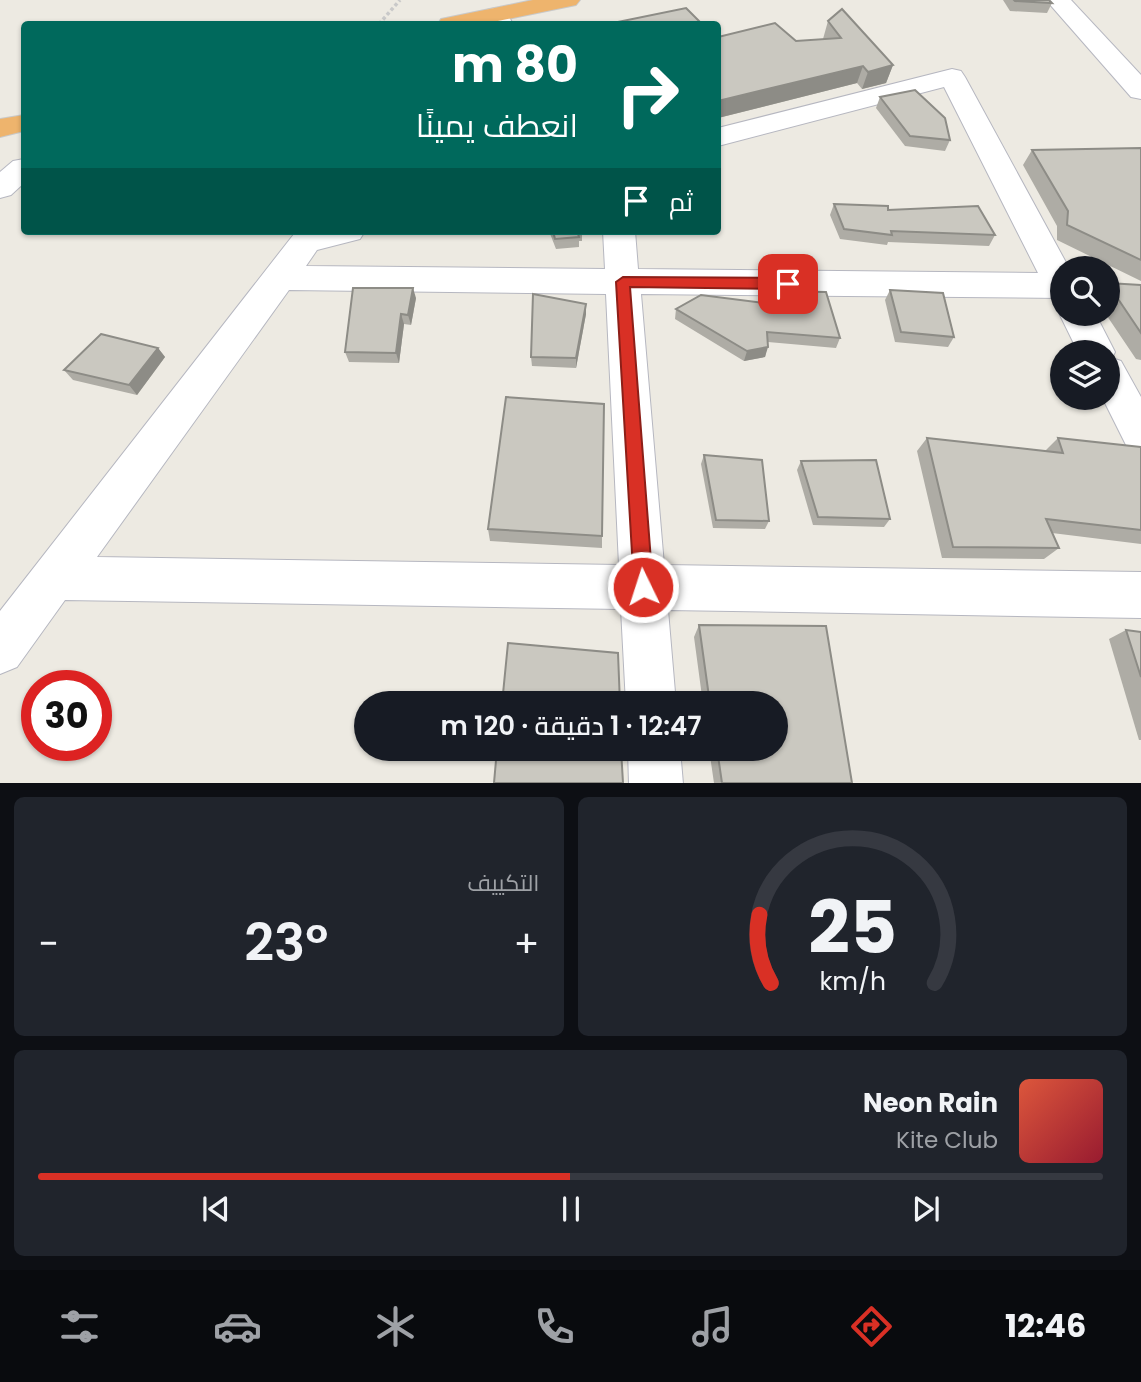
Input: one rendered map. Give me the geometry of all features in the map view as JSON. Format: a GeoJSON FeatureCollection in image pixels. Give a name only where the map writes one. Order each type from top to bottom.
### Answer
{"type":"FeatureCollection","features":[{"type":"Feature","properties":{"kind":"highway"},"geometry":{"type":"LineString","coordinates":[[498,20],[568,0]]}},
{"type":"Feature","properties":{"kind":"street"},"geometry":{"type":"LineString","coordinates":[[1058,0],[1141,91]]}},
{"type":"Feature","properties":{"kind":"street"},"geometry":{"type":"LineString","coordinates":[[721,136],[952,78],[1050,263]]}},
{"type":"Feature","properties":{"kind":"street"},"geometry":{"type":"LineString","coordinates":[[0,188],[21,170]]}},
{"type":"Feature","properties":{"kind":"street"},"geometry":{"type":"LineString","coordinates":[[0,650],[306,242],[333,235]]}},
{"type":"Feature","properties":{"kind":"street"},"geometry":{"type":"LineString","coordinates":[[619,235],[650,691]]}},
{"type":"Feature","properties":{"kind":"street"},"geometry":{"type":"LineString","coordinates":[[279,278],[1050,286]]}},
{"type":"Feature","properties":{"kind":"street"},"geometry":{"type":"LineString","coordinates":[[1120,395],[1141,435]]}},
{"type":"Feature","properties":{"kind":"street"},"geometry":{"type":"LineString","coordinates":[[54,578],[1141,595]]}},
{"type":"Feature","properties":{"kind":"street"},"geometry":{"type":"LineString","coordinates":[[655,761],[656,783]]}},
{"type":"Feature","properties":{"kind":"path"},"geometry":{"type":"LineString","coordinates":[[382,21],[400,0]]}},
{"type":"Feature","properties":{"kind":"building"},"geometry":{"type":"Polygon","coordinates":[[[1049,0],[1052,3],[1015,1],[1049,0]]]}},
{"type":"Feature","properties":{"kind":"building"},"geometry":{"type":"Polygon","coordinates":[[[686,8],[699,21],[623,21],[686,8]]]}},
{"type":"Feature","properties":{"kind":"building"},"geometry":{"type":"Polygon","coordinates":[[[842,9],[893,65],[868,72],[863,66],[721,100],[721,36],[775,23],[796,41],[841,38],[828,21],[842,9]]]}},
{"type":"Feature","properties":{"kind":"building"},"geometry":{"type":"Polygon","coordinates":[[[915,90],[945,118],[950,140],[910,136],[880,97],[915,90]]]}},
{"type":"Feature","properties":{"kind":"building"},"geometry":{"type":"Polygon","coordinates":[[[1141,148],[1141,260],[1067,225],[1068,211],[1032,150],[1141,148]]]}},
{"type":"Feature","properties":{"kind":"building"},"geometry":{"type":"Polygon","coordinates":[[[834,204],[888,206],[888,210],[978,206],[995,235],[891,231],[892,235],[844,229],[834,204]]]}},
{"type":"Feature","properties":{"kind":"building"},"geometry":{"type":"Polygon","coordinates":[[[554,235],[579,237],[555,239],[554,235]]]}},
{"type":"Feature","properties":{"kind":"building"},"geometry":{"type":"Polygon","coordinates":[[[1120,284],[1141,285],[1141,333],[1120,302],[1120,284]]]}},
{"type":"Feature","properties":{"kind":"building"},"geometry":{"type":"Polygon","coordinates":[[[353,288],[413,288],[408,315],[401,314],[396,353],[345,352],[353,288]]]}},
{"type":"Feature","properties":{"kind":"building"},"geometry":{"type":"Polygon","coordinates":[[[890,290],[943,293],[954,337],[901,332],[890,290]]]}},
{"type":"Feature","properties":{"kind":"building"},"geometry":{"type":"Polygon","coordinates":[[[766,291],[826,292],[840,338],[767,332],[768,347],[747,351],[676,309],[701,295],[771,304],[766,291]]]}},
{"type":"Feature","properties":{"kind":"building"},"geometry":{"type":"Polygon","coordinates":[[[533,294],[586,304],[576,358],[531,357],[533,294]]]}},
{"type":"Feature","properties":{"kind":"building"},"geometry":{"type":"Polygon","coordinates":[[[101,334],[158,348],[129,385],[64,370],[101,334]]]}},
{"type":"Feature","properties":{"kind":"building"},"geometry":{"type":"Polygon","coordinates":[[[506,397],[604,404],[602,536],[488,529],[506,397]]]}},
{"type":"Feature","properties":{"kind":"building"},"geometry":{"type":"Polygon","coordinates":[[[927,438],[1063,453],[1058,438],[1141,447],[1141,530],[1046,519],[1059,548],[953,547],[927,438]]]}},
{"type":"Feature","properties":{"kind":"building"},"geometry":{"type":"Polygon","coordinates":[[[704,455],[762,460],[769,521],[716,520],[704,455]]]}},
{"type":"Feature","properties":{"kind":"building"},"geometry":{"type":"Polygon","coordinates":[[[876,460],[890,519],[818,517],[801,461],[876,460]]]}},
{"type":"Feature","properties":{"kind":"building"},"geometry":{"type":"Polygon","coordinates":[[[699,625],[826,626],[852,783],[722,783],[719,761],[788,761],[788,691],[708,691],[699,625]]]}},
{"type":"Feature","properties":{"kind":"building"},"geometry":{"type":"Polygon","coordinates":[[[1126,630],[1141,632],[1141,677],[1126,630]]]}},
{"type":"Feature","properties":{"kind":"building"},"geometry":{"type":"Polygon","coordinates":[[[508,643],[618,653],[619,691],[503,691],[508,643]]]}},
{"type":"Feature","properties":{"kind":"building"},"geometry":{"type":"Polygon","coordinates":[[[496,761],[622,761],[623,783],[494,783],[496,761]]]}},
{"type":"Feature","properties":{"kind":"route"},"geometry":{"type":"LineString","coordinates":[[643,587],[623,282],[788,284]]}}]}
